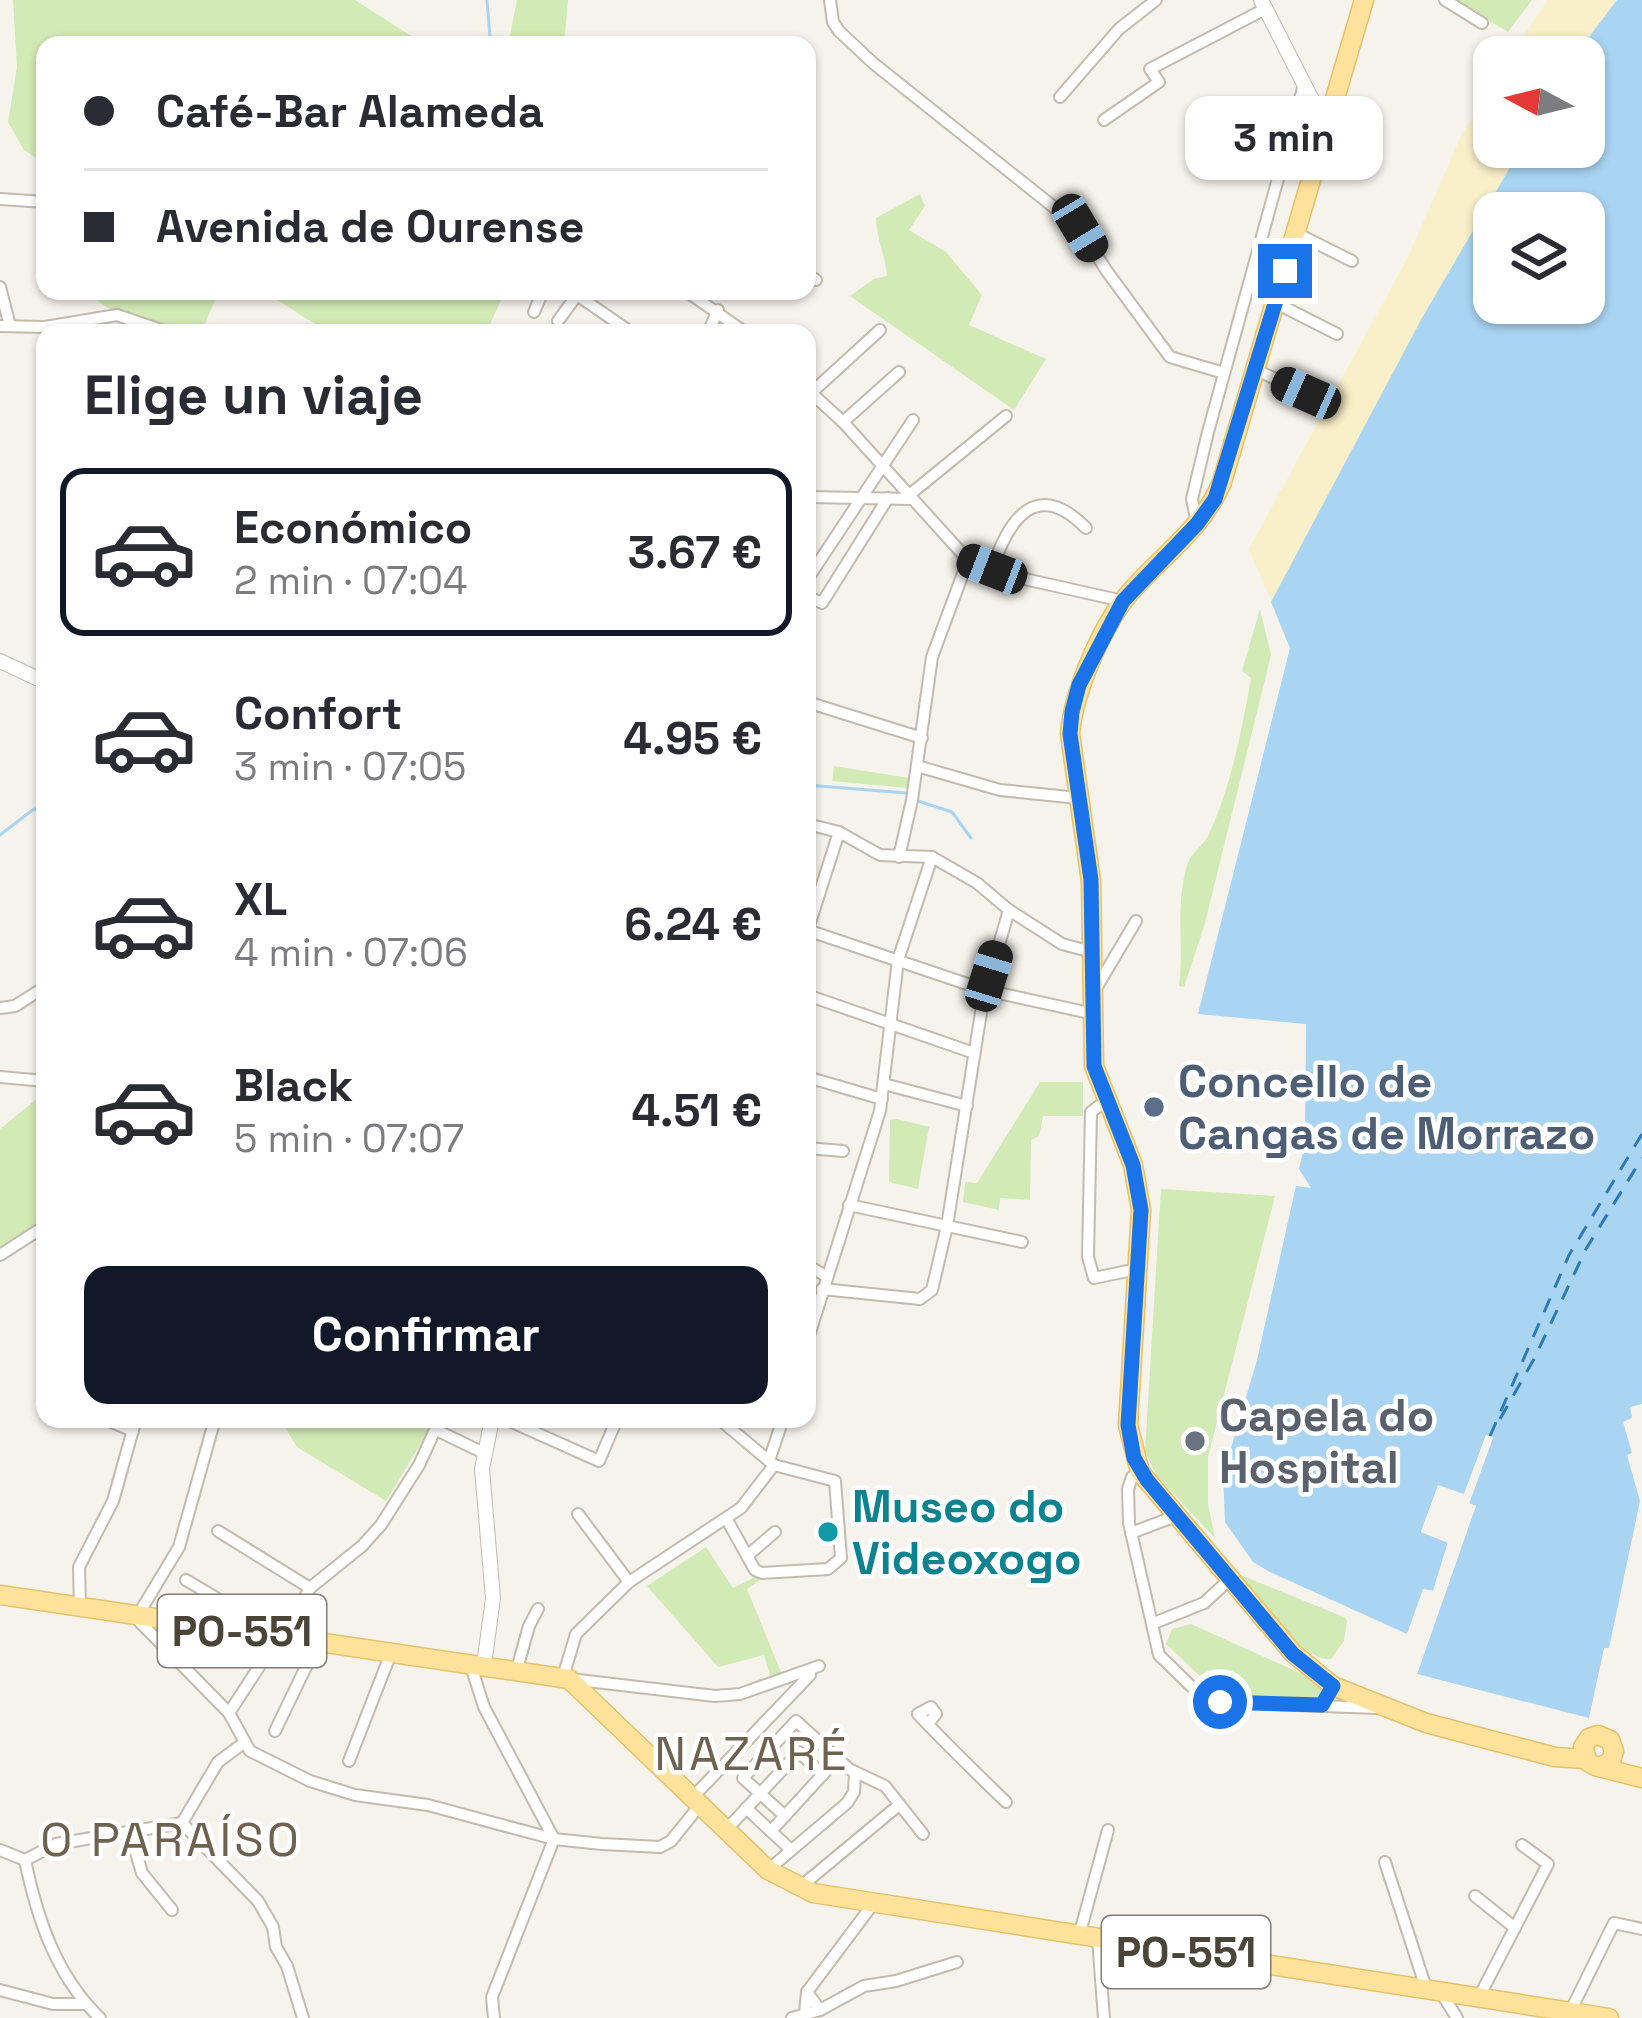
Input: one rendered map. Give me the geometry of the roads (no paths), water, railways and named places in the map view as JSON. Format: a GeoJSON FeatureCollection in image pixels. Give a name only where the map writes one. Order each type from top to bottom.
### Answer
{"type":"FeatureCollection","features":[{"type":"Feature","properties":{"kind":"main road"},"geometry":{"type":"LineString","coordinates":[[1364,0],[1222,482],[1197,524],[1123,601],[1079,685],[1072,712],[1070,734],[1091,880],[1094,1066],[1137,1179],[1141,1210],[1128,1425],[1140,1472],[1211,1556],[1226,1584],[1293,1654],[1333,1686],[1376,1706],[1546,1754],[1596,1756],[1642,1778]]}},
{"type":"Feature","properties":{"kind":"main road","name":"PO-551"},"geometry":{"type":"LineString","coordinates":[[0,1595],[566,1678],[768,1870],[799,1888],[873,1904],[1609,2018]]}},
{"type":"Feature","properties":{"kind":"street"},"geometry":{"type":"LineString","coordinates":[[830,0],[839,31],[873,63],[1080,228],[1170,357],[1224,373]]}},
{"type":"Feature","properties":{"kind":"street"},"geometry":{"type":"LineString","coordinates":[[1060,97],[1118,29],[1156,0]]}},
{"type":"Feature","properties":{"kind":"street"},"geometry":{"type":"LineString","coordinates":[[1445,0],[1482,23]]}},
{"type":"Feature","properties":{"kind":"street"},"geometry":{"type":"LineString","coordinates":[[1104,120],[1159,82],[1150,69],[1263,4],[1326,127]]}},
{"type":"Feature","properties":{"kind":"street"},"geometry":{"type":"LineString","coordinates":[[1197,524],[1192,499],[1304,88]]}},
{"type":"Feature","properties":{"kind":"street"},"geometry":{"type":"LineString","coordinates":[[0,200],[36,202]]}},
{"type":"Feature","properties":{"kind":"street"},"geometry":{"type":"LineString","coordinates":[[1264,228],[1352,261]]}},
{"type":"Feature","properties":{"kind":"street"},"geometry":{"type":"LineString","coordinates":[[0,286],[5,326],[36,327]]}},
{"type":"Feature","properties":{"kind":"street"},"geometry":{"type":"LineString","coordinates":[[534,311],[539,300]]}},
{"type":"Feature","properties":{"kind":"street"},"geometry":{"type":"LineString","coordinates":[[558,321],[573,300]]}},
{"type":"Feature","properties":{"kind":"street"},"geometry":{"type":"LineString","coordinates":[[587,300],[620,324]]}},
{"type":"Feature","properties":{"kind":"street"},"geometry":{"type":"LineString","coordinates":[[703,300],[735,324]]}},
{"type":"Feature","properties":{"kind":"street"},"geometry":{"type":"LineString","coordinates":[[1276,303],[1337,334]]}},
{"type":"Feature","properties":{"kind":"street"},"geometry":{"type":"LineString","coordinates":[[712,324],[718,310]]}},
{"type":"Feature","properties":{"kind":"street"},"geometry":{"type":"LineString","coordinates":[[63,324],[117,315],[144,324]]}},
{"type":"Feature","properties":{"kind":"street"},"geometry":{"type":"LineString","coordinates":[[816,385],[880,331]]}},
{"type":"Feature","properties":{"kind":"street"},"geometry":{"type":"LineString","coordinates":[[1229,355],[1306,393]]}},
{"type":"Feature","properties":{"kind":"street"},"geometry":{"type":"LineString","coordinates":[[843,422],[899,372]]}},
{"type":"Feature","properties":{"kind":"street"},"geometry":{"type":"LineString","coordinates":[[816,397],[968,560],[1123,601]]}},
{"type":"Feature","properties":{"kind":"street"},"geometry":{"type":"LineString","coordinates":[[816,497],[909,498],[1006,416]]}},
{"type":"Feature","properties":{"kind":"street"},"geometry":{"type":"LineString","coordinates":[[816,566],[913,420]]}},
{"type":"Feature","properties":{"kind":"street"},"geometry":{"type":"LineString","coordinates":[[816,600],[822,603],[888,498]]}},
{"type":"Feature","properties":{"kind":"street"},"geometry":{"type":"LineString","coordinates":[[992,569],[1016,520],[1042,504],[1063,507],[1086,529]]}},
{"type":"Feature","properties":{"kind":"street"},"geometry":{"type":"LineString","coordinates":[[899,856],[932,657],[968,560]]}},
{"type":"Feature","properties":{"kind":"street"},"geometry":{"type":"LineString","coordinates":[[0,661],[36,678]]}},
{"type":"Feature","properties":{"kind":"street"},"geometry":{"type":"LineString","coordinates":[[816,705],[922,738]]}},
{"type":"Feature","properties":{"kind":"street"},"geometry":{"type":"LineString","coordinates":[[917,766],[1000,790],[1078,798]]}},
{"type":"Feature","properties":{"kind":"street"},"geometry":{"type":"LineString","coordinates":[[816,826],[839,832],[880,855],[932,857],[1062,944],[1092,952]]}},
{"type":"Feature","properties":{"kind":"street"},"geometry":{"type":"LineString","coordinates":[[816,903],[839,832]]}},
{"type":"Feature","properties":{"kind":"street"},"geometry":{"type":"LineString","coordinates":[[816,1310],[883,1099],[898,960],[932,857]]}},
{"type":"Feature","properties":{"kind":"street"},"geometry":{"type":"LineString","coordinates":[[822,1289],[920,1299],[930,1293],[947,1226],[985,990],[1009,910]]}},
{"type":"Feature","properties":{"kind":"street"},"geometry":{"type":"LineString","coordinates":[[1094,991],[1136,921]]}},
{"type":"Feature","properties":{"kind":"street"},"geometry":{"type":"LineString","coordinates":[[816,934],[985,990],[1094,1014]]}},
{"type":"Feature","properties":{"kind":"street"},"geometry":{"type":"LineString","coordinates":[[0,1008],[15,1006],[36,993]]}},
{"type":"Feature","properties":{"kind":"street"},"geometry":{"type":"LineString","coordinates":[[816,998],[974,1053]]}},
{"type":"Feature","properties":{"kind":"street"},"geometry":{"type":"LineString","coordinates":[[0,1077],[36,1080]]}},
{"type":"Feature","properties":{"kind":"street"},"geometry":{"type":"LineString","coordinates":[[816,1080],[883,1099]]}},
{"type":"Feature","properties":{"kind":"street"},"geometry":{"type":"LineString","coordinates":[[884,1084],[967,1106]]}},
{"type":"Feature","properties":{"kind":"street"},"geometry":{"type":"LineString","coordinates":[[1107,1100],[1091,1112],[1088,1257],[1094,1278],[1137,1269]]}},
{"type":"Feature","properties":{"kind":"street"},"geometry":{"type":"LineString","coordinates":[[816,1149],[843,1151]]}},
{"type":"Feature","properties":{"kind":"street"},"geometry":{"type":"LineString","coordinates":[[849,1205],[1022,1241]]}},
{"type":"Feature","properties":{"kind":"street"},"geometry":{"type":"LineString","coordinates":[[0,1255],[36,1232]]}},
{"type":"Feature","properties":{"kind":"street"},"geometry":{"type":"LineString","coordinates":[[816,1270],[826,1276]]}},
{"type":"Feature","properties":{"kind":"street"},"geometry":{"type":"LineString","coordinates":[[80,1606],[79,1567],[113,1501],[133,1428]]}},
{"type":"Feature","properties":{"kind":"street"},"geometry":{"type":"LineString","coordinates":[[212,1428],[179,1547],[135,1615],[230,1713],[250,1751],[310,1781],[356,1795],[428,1805],[554,1839],[660,1846],[671,1841],[696,1802],[819,1666],[759,1688],[716,1696],[566,1678],[576,1634],[628,1582],[741,1508],[772,1463],[781,1428]]}},
{"type":"Feature","properties":{"kind":"street"},"geometry":{"type":"LineString","coordinates":[[230,1713],[274,1636],[310,1588],[381,1525],[437,1428]]}},
{"type":"Feature","properties":{"kind":"street"},"geometry":{"type":"LineString","coordinates":[[443,1428],[484,1453]]}},
{"type":"Feature","properties":{"kind":"street"},"geometry":{"type":"LineString","coordinates":[[491,1428],[484,1453],[483,1512],[493,1598],[477,1664],[490,1719],[554,1839],[492,1997],[494,2018]]}},
{"type":"Feature","properties":{"kind":"street"},"geometry":{"type":"LineString","coordinates":[[525,1428],[599,1461],[613,1428]]}},
{"type":"Feature","properties":{"kind":"street"},"geometry":{"type":"LineString","coordinates":[[726,1519],[754,1570],[768,1574],[838,1564],[835,1481],[772,1463],[733,1428]]}},
{"type":"Feature","properties":{"kind":"street"},"geometry":{"type":"LineString","coordinates":[[1140,1472],[1132,1477],[1128,1489],[1132,1533],[1161,1659],[1208,1700],[1376,1706]]}},
{"type":"Feature","properties":{"kind":"street"},"geometry":{"type":"LineString","coordinates":[[578,1514],[628,1582]]}},
{"type":"Feature","properties":{"kind":"street"},"geometry":{"type":"LineString","coordinates":[[1132,1533],[1176,1516]]}},
{"type":"Feature","properties":{"kind":"street"},"geometry":{"type":"LineString","coordinates":[[218,1532],[310,1588]]}},
{"type":"Feature","properties":{"kind":"street"},"geometry":{"type":"LineString","coordinates":[[747,1556],[776,1532]]}},
{"type":"Feature","properties":{"kind":"street"},"geometry":{"type":"LineString","coordinates":[[186,1580],[274,1636]]}},
{"type":"Feature","properties":{"kind":"street"},"geometry":{"type":"LineString","coordinates":[[1154,1623],[1191,1610],[1226,1584]]}},
{"type":"Feature","properties":{"kind":"street"},"geometry":{"type":"LineString","coordinates":[[517,1670],[538,1610]]}},
{"type":"Feature","properties":{"kind":"street"},"geometry":{"type":"LineString","coordinates":[[275,1731],[318,1642]]}},
{"type":"Feature","properties":{"kind":"street"},"geometry":{"type":"LineString","coordinates":[[349,1761],[392,1652]]}},
{"type":"Feature","properties":{"kind":"street"},"geometry":{"type":"LineString","coordinates":[[1322,1705],[1333,1686]]}},
{"type":"Feature","properties":{"kind":"street"},"geometry":{"type":"LineString","coordinates":[[785,1816],[743,1778],[796,1721],[837,1759],[880,1783],[923,1834]]}},
{"type":"Feature","properties":{"kind":"street"},"geometry":{"type":"LineString","coordinates":[[928,1724],[1006,1802]]}},
{"type":"Feature","properties":{"kind":"street"},"geometry":{"type":"LineString","coordinates":[[726,1830],[813,1737]]}},
{"type":"Feature","properties":{"kind":"street"},"geometry":{"type":"LineString","coordinates":[[0,1850],[25,1860],[56,1844],[182,1823],[218,1762],[245,1742]]}},
{"type":"Feature","properties":{"kind":"street"},"geometry":{"type":"LineString","coordinates":[[799,1752],[823,1774]]}},
{"type":"Feature","properties":{"kind":"street"},"geometry":{"type":"LineString","coordinates":[[771,1831],[837,1759]]}},
{"type":"Feature","properties":{"kind":"street"},"geometry":{"type":"LineString","coordinates":[[768,1870],[847,1803],[854,1792],[855,1772]]}},
{"type":"Feature","properties":{"kind":"street"},"geometry":{"type":"LineString","coordinates":[[799,1888],[899,1805]]}},
{"type":"Feature","properties":{"kind":"street"},"geometry":{"type":"LineString","coordinates":[[746,1808],[791,1850]]}},
{"type":"Feature","properties":{"kind":"street"},"geometry":{"type":"LineString","coordinates":[[182,1823],[258,1901],[273,1927],[302,2018]]}},
{"type":"Feature","properties":{"kind":"street"},"geometry":{"type":"LineString","coordinates":[[1104,2018],[1089,1937],[1108,1830]]}},
{"type":"Feature","properties":{"kind":"street"},"geometry":{"type":"LineString","coordinates":[[130,1832],[142,1874],[172,1910]]}},
{"type":"Feature","properties":{"kind":"street"},"geometry":{"type":"LineString","coordinates":[[1479,1997],[1548,1864],[1522,1845]]}},
{"type":"Feature","properties":{"kind":"street"},"geometry":{"type":"LineString","coordinates":[[25,1860],[35,1911],[59,1964],[100,2018]]}},
{"type":"Feature","properties":{"kind":"street"},"geometry":{"type":"LineString","coordinates":[[1385,1862],[1433,1990],[1457,2018]]}},
{"type":"Feature","properties":{"kind":"street"},"geometry":{"type":"LineString","coordinates":[[1475,1896],[1514,1928]]}},
{"type":"Feature","properties":{"kind":"street"},"geometry":{"type":"LineString","coordinates":[[805,2014],[809,1989],[873,1904]]}},
{"type":"Feature","properties":{"kind":"street"},"geometry":{"type":"LineString","coordinates":[[1570,2012],[1614,1923],[1642,1929]]}},
{"type":"Feature","properties":{"kind":"street"},"geometry":{"type":"LineString","coordinates":[[792,2018],[820,2010],[864,1986],[957,1962]]}},
{"type":"Feature","properties":{"kind":"street"},"geometry":{"type":"LineString","coordinates":[[809,1989],[820,2010]]}},
{"type":"Feature","properties":{"kind":"street"},"geometry":{"type":"LineString","coordinates":[[0,1990],[53,2004],[86,2005]]}},
{"type":"Feature","properties":{"kind":"water"},"geometry":{"type":"Polygon","coordinates":[[[1617,0],[1642,0],[1642,1404],[1630,1407],[1632,1418],[1623,1422],[1640,1501],[1589,1718],[1417,1674],[1475,1507],[1469,1504],[1493,1438],[1486,1435],[1464,1495],[1438,1486],[1421,1532],[1448,1542],[1433,1591],[1423,1589],[1407,1634],[1253,1562],[1225,1522],[1223,1475],[1257,1360],[1296,1186],[1311,1188],[1299,1169],[1305,1144],[1306,1024],[1198,1014],[1290,648],[1271,602],[1473,231],[1473,324],[1605,324],[1605,192],[1496,192],[1510,168],[1605,168],[1605,36],[1590,36],[1617,0]]]}},
{"type":"Feature","properties":{"kind":"waterway"},"geometry":{"type":"LineString","coordinates":[[487,0],[490,36]]}},
{"type":"Feature","properties":{"kind":"waterway"},"geometry":{"type":"LineString","coordinates":[[816,786],[906,793]]}},
{"type":"Feature","properties":{"kind":"waterway"},"geometry":{"type":"LineString","coordinates":[[918,801],[952,812],[971,838]]}},
{"type":"Feature","properties":{"kind":"waterway"},"geometry":{"type":"LineString","coordinates":[[0,835],[36,809]]}},
{"type":"Feature","properties":{"kind":"place","name":"Concello de Cangas de Morrazo"},"geometry":{"type":"Point","coordinates":[1154,1107]}},
{"type":"Feature","properties":{"kind":"place","name":"Capela do Hospital"},"geometry":{"type":"Point","coordinates":[1195,1441]}},
{"type":"Feature","properties":{"kind":"place","name":"Museo do Videoxogo"},"geometry":{"type":"Point","coordinates":[828,1532]}},
{"type":"Feature","properties":{"kind":"district","name":"NAZARÉ"},"geometry":{"type":"Point","coordinates":[752,1753]}},
{"type":"Feature","properties":{"kind":"district","name":"O PARAÍSO"},"geometry":{"type":"Point","coordinates":[171,1839]}}]}
